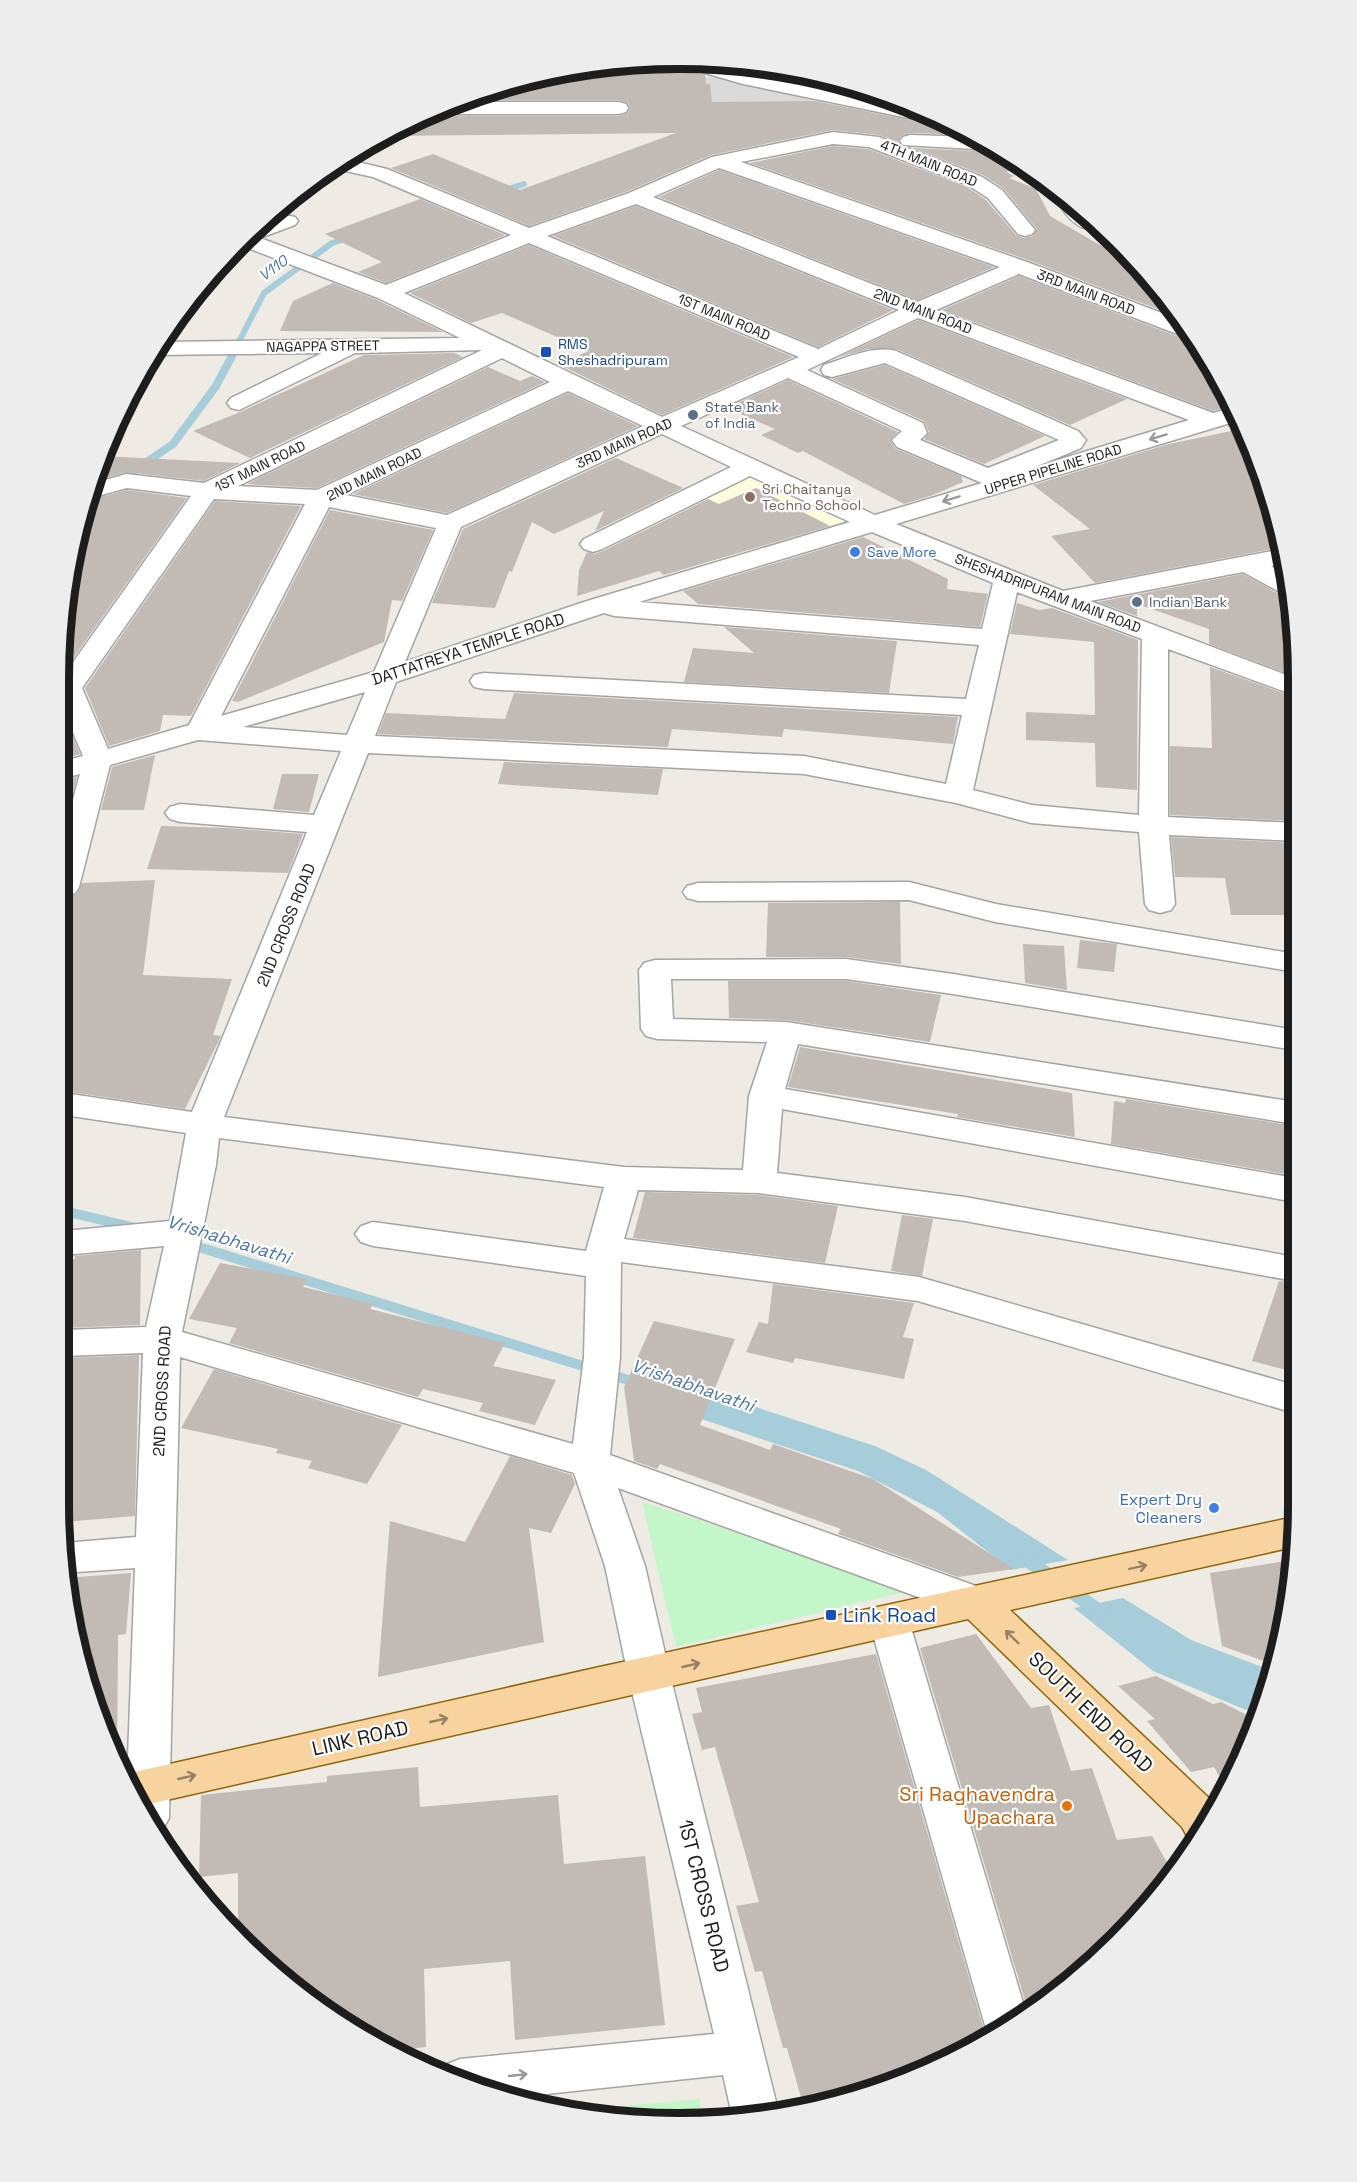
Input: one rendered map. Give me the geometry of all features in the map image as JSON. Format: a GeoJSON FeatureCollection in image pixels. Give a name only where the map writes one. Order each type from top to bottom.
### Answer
{"type":"FeatureCollection","features":[{"type":"Feature","properties":{"kind":"main road","name":"LINK ROAD"},"geometry":{"type":"LineString","coordinates":[[145,1797],[595,1684],[649,1675],[1287,1533]]}},
{"type":"Feature","properties":{"kind":"main road","name":"SOUTH END ROAD"},"geometry":{"type":"LineString","coordinates":[[976,1602],[1200,1818]]}},
{"type":"Feature","properties":{"kind":"street"},"geometry":{"type":"LineString","coordinates":[[712,70],[795,90],[901,111]]}},
{"type":"Feature","properties":{"kind":"street"},"geometry":{"type":"LineString","coordinates":[[727,93],[773,95],[795,90],[805,83]]}},
{"type":"Feature","properties":{"kind":"street"},"geometry":{"type":"LineString","coordinates":[[464,108],[619,108]]}},
{"type":"Feature","properties":{"kind":"street","name":"4TH MAIN ROAD"},"geometry":{"type":"LineString","coordinates":[[386,293],[530,235],[636,197],[719,161],[743,158],[819,140],[845,138],[873,141],[975,181],[994,194],[1025,230]]}},
{"type":"Feature","properties":{"kind":"street"},"geometry":{"type":"LineString","coordinates":[[873,141],[966,142]]}},
{"type":"Feature","properties":{"kind":"street"},"geometry":{"type":"LineString","coordinates":[[895,141],[932,155]]}},
{"type":"Feature","properties":{"kind":"street","name":"3RD MAIN ROAD"},"geometry":{"type":"LineString","coordinates":[[719,161],[1019,267],[1175,325]]}},
{"type":"Feature","properties":{"kind":"street","name":"1ST MAIN ROAD"},"geometry":{"type":"LineString","coordinates":[[350,166],[380,173],[818,357]]}},
{"type":"Feature","properties":{"kind":"street","name":"2ND MAIN ROAD"},"geometry":{"type":"LineString","coordinates":[[636,197],[917,310],[1223,418]]}},
{"type":"Feature","properties":{"kind":"street","name":"SHESHADRIPURAM MAIN ROAD"},"geometry":{"type":"LineString","coordinates":[[254,243],[386,293],[494,347],[872,523],[1007,579],[1288,685]]}},
{"type":"Feature","properties":{"kind":"street","name":"3RD MAIN ROAD"},"geometry":{"type":"LineString","coordinates":[[450,523],[661,426],[798,374],[818,357],[917,310],[1019,267]]}},
{"type":"Feature","properties":{"kind":"street"},"geometry":{"type":"LineString","coordinates":[[239,403],[356,345]]}},
{"type":"Feature","properties":{"kind":"street","name":"NAGAPPA STREET"},"geometry":{"type":"LineString","coordinates":[[167,349],[356,345],[494,347]]}},
{"type":"Feature","properties":{"kind":"street","name":"1ST MAIN ROAD"},"geometry":{"type":"LineString","coordinates":[[69,684],[207,491],[494,347]]}},
{"type":"Feature","properties":{"kind":"street"},"geometry":{"type":"LineString","coordinates":[[888,356],[1070,436],[1074,440],[1073,443],[995,475],[980,476],[905,442],[904,440],[915,433],[915,428],[798,374],[888,356]]}},
{"type":"Feature","properties":{"kind":"street","name":"2ND MAIN ROAD"},"geometry":{"type":"LineString","coordinates":[[199,732],[321,498],[568,382]]}},
{"type":"Feature","properties":{"kind":"street","name":"UPPER PIPELINE ROAD"},"geometry":{"type":"LineString","coordinates":[[872,523],[1223,418]]}},
{"type":"Feature","properties":{"kind":"street"},"geometry":{"type":"LineString","coordinates":[[593,544],[749,467]]}},
{"type":"Feature","properties":{"kind":"street"},"geometry":{"type":"LineString","coordinates":[[99,489],[126,481],[207,491],[321,498],[450,523],[383,678]]}},
{"type":"Feature","properties":{"kind":"street","name":"DATTATREYA TEMPLE ROAD"},"geometry":{"type":"LineString","coordinates":[[69,768],[383,678],[596,607],[872,523]]}},
{"type":"Feature","properties":{"kind":"street"},"geometry":{"type":"LineString","coordinates":[[1061,599],[1275,558]]}},
{"type":"Feature","properties":{"kind":"street"},"geometry":{"type":"LineString","coordinates":[[1246,563],[1280,582]]}},
{"type":"Feature","properties":{"kind":"street"},"geometry":{"type":"LineString","coordinates":[[958,795],[1007,579]]}},
{"type":"Feature","properties":{"kind":"street"},"geometry":{"type":"LineString","coordinates":[[596,607],[995,638]]}},
{"type":"Feature","properties":{"kind":"street"},"geometry":{"type":"LineString","coordinates":[[1155,635],[1153,825],[1160,904]]}},
{"type":"Feature","properties":{"kind":"street","name":"2ND CROSS ROAD"},"geometry":{"type":"LineString","coordinates":[[142,1792],[155,1551],[162,1339],[204,1125],[359,744],[383,678]]}},
{"type":"Feature","properties":{"kind":"street"},"geometry":{"type":"LineString","coordinates":[[484,681],[978,708]]}},
{"type":"Feature","properties":{"kind":"street"},"geometry":{"type":"LineString","coordinates":[[69,695],[98,759],[69,868]]}},
{"type":"Feature","properties":{"kind":"street"},"geometry":{"type":"LineString","coordinates":[[199,732],[359,744],[804,765],[958,795],[1031,814],[1153,825],[1288,832]]}},
{"type":"Feature","properties":{"kind":"street"},"geometry":{"type":"LineString","coordinates":[[180,813],[326,825]]}},
{"type":"Feature","properties":{"kind":"street"},"geometry":{"type":"LineString","coordinates":[[698,892],[909,891],[995,913],[1288,962]]}},
{"type":"Feature","properties":{"kind":"street"},"geometry":{"type":"LineString","coordinates":[[1288,1039],[953,984],[846,969],[655,970],[657,1029],[786,1032],[1288,1112]]}},
{"type":"Feature","properties":{"kind":"street"},"geometry":{"type":"LineString","coordinates":[[759,1182],[766,1096],[786,1032]]}},
{"type":"Feature","properties":{"kind":"street"},"geometry":{"type":"LineString","coordinates":[[766,1096],[1288,1189]]}},
{"type":"Feature","properties":{"kind":"street"},"geometry":{"type":"LineString","coordinates":[[69,1105],[204,1125],[624,1178],[759,1182],[965,1209],[1288,1268]]}},
{"type":"Feature","properties":{"kind":"street"},"geometry":{"type":"LineString","coordinates":[[590,1463],[600,1372],[604,1257],[624,1178]]}},
{"type":"Feature","properties":{"kind":"street"},"geometry":{"type":"LineString","coordinates":[[69,1243],[183,1232]]}},
{"type":"Feature","properties":{"kind":"street"},"geometry":{"type":"LineString","coordinates":[[372,1234],[919,1288],[1288,1397]]}},
{"type":"Feature","properties":{"kind":"street"},"geometry":{"type":"LineString","coordinates":[[69,1343],[162,1339],[590,1463],[976,1602]]}},
{"type":"Feature","properties":{"kind":"street","name":"1ST CROSS ROAD"},"geometry":{"type":"LineString","coordinates":[[590,1463],[625,1566],[649,1675],[754,2108]]}},
{"type":"Feature","properties":{"kind":"street"},"geometry":{"type":"LineString","coordinates":[[71,1557],[155,1551]]}},
{"type":"Feature","properties":{"kind":"street"},"geometry":{"type":"LineString","coordinates":[[889,1621],[1004,2018]]}},
{"type":"Feature","properties":{"kind":"street"},"geometry":{"type":"LineString","coordinates":[[478,2079],[742,2052]]}},
{"type":"Feature","properties":{"kind":"shaded area"},"geometry":{"type":"Polygon","coordinates":[[[721,77],[812,97],[817,133],[627,133],[625,79],[721,77]]]}},
{"type":"Feature","properties":{"kind":"shaded area","name":"Sri Chaitanya Techno School"},"geometry":{"type":"Polygon","coordinates":[[[748,474],[848,520],[703,564],[638,530],[748,474]]]}},
{"type":"Feature","properties":{"kind":"green space"},"geometry":{"type":"Polygon","coordinates":[[[642,1502],[917,1589],[676,1647],[642,1502]]]}},
{"type":"Feature","properties":{"kind":"green space"},"geometry":{"type":"Polygon","coordinates":[[[700,2099],[701,2112],[639,2112],[600,2108],[700,2099]]]}},
{"type":"Feature","properties":{"kind":"water"},"geometry":{"type":"Polygon","coordinates":[[[645,1371],[875,1446],[926,1470],[1068,1560],[1011,1570],[937,1512],[858,1471],[647,1401],[645,1371]]]}},
{"type":"Feature","properties":{"kind":"water"},"geometry":{"type":"Polygon","coordinates":[[[1123,1598],[1191,1640],[1265,1668],[1251,1712],[1153,1671],[1074,1608],[1123,1598]]]}},
{"type":"Feature","properties":{"kind":"building"},"geometry":{"type":"Polygon","coordinates":[[[691,71],[705,75],[706,84],[710,84],[712,102],[815,101],[932,125],[952,134],[910,133],[901,136],[898,142],[879,135],[833,130],[711,155],[628,191],[529,226],[391,168],[433,154],[520,190],[676,133],[402,136],[443,116],[619,116],[628,113],[630,109],[628,103],[619,100],[486,100],[521,90],[599,74],[691,71]]]}},
{"type":"Feature","properties":{"kind":"building"},"geometry":{"type":"Polygon","coordinates":[[[833,146],[868,149],[967,187],[986,200],[1016,235],[1024,238],[1033,236],[1037,229],[1003,188],[983,175],[913,148],[974,151],[994,158],[1005,165],[1002,166],[1013,170],[1006,172],[1014,176],[1009,178],[1036,189],[1050,216],[1111,251],[1165,312],[1028,260],[750,163],[833,146]]]}},
{"type":"Feature","properties":{"kind":"building"},"geometry":{"type":"Polygon","coordinates":[[[719,170],[994,267],[917,300],[659,197],[719,170]]]}},
{"type":"Feature","properties":{"kind":"building"},"geometry":{"type":"Polygon","coordinates":[[[420,199],[505,235],[386,283],[358,272],[382,262],[325,234],[420,199]]]}},
{"type":"Feature","properties":{"kind":"building"},"geometry":{"type":"Polygon","coordinates":[[[636,206],[893,310],[818,347],[553,236],[636,206]]]}},
{"type":"Feature","properties":{"kind":"building"},"geometry":{"type":"Polygon","coordinates":[[[529,245],[793,357],[662,415],[558,364],[589,351],[502,313],[471,323],[410,293],[529,245]]]}},
{"type":"Feature","properties":{"kind":"building"},"geometry":{"type":"Polygon","coordinates":[[[1019,276],[1183,337],[1224,408],[1213,411],[942,310],[1019,276]]]}},
{"type":"Feature","properties":{"kind":"building"},"geometry":{"type":"Polygon","coordinates":[[[333,283],[377,300],[443,332],[280,331],[293,301],[333,283]]]}},
{"type":"Feature","properties":{"kind":"building"},"geometry":{"type":"Polygon","coordinates":[[[918,320],[1127,399],[1070,425],[896,349],[868,349],[839,357],[918,320]]]}},
{"type":"Feature","properties":{"kind":"building"},"geometry":{"type":"Polygon","coordinates":[[[454,353],[463,357],[250,458],[193,431],[364,355],[454,353]]]}},
{"type":"Feature","properties":{"kind":"building"},"geometry":{"type":"Polygon","coordinates":[[[885,365],[1045,436],[984,464],[924,439],[929,432],[924,421],[832,379],[885,365]]]}},
{"type":"Feature","properties":{"kind":"building"},"geometry":{"type":"Polygon","coordinates":[[[488,367],[520,381],[532,376],[545,382],[317,488],[247,484],[488,367]]]}},
{"type":"Feature","properties":{"kind":"building"},"geometry":{"type":"Polygon","coordinates":[[[788,380],[898,432],[890,440],[896,449],[961,476],[963,482],[904,504],[803,451],[798,453],[761,435],[775,429],[727,408],[788,380]]]}},
{"type":"Feature","properties":{"kind":"building"},"geometry":{"type":"Polygon","coordinates":[[[568,393],[638,426],[447,513],[353,494],[568,393]]]}},
{"type":"Feature","properties":{"kind":"building"},"geometry":{"type":"Polygon","coordinates":[[[1235,430],[1256,483],[1273,549],[1095,583],[1051,536],[1090,529],[1033,485],[1169,444],[1235,430]]]}},
{"type":"Feature","properties":{"kind":"building"},"geometry":{"type":"Polygon","coordinates":[[[111,456],[240,463],[204,481],[126,472],[103,479],[111,456]]]}},
{"type":"Feature","properties":{"kind":"building"},"geometry":{"type":"Polygon","coordinates":[[[616,458],[683,488],[595,531],[604,511],[554,534],[532,522],[495,608],[432,603],[463,529],[616,458]]]}},
{"type":"Feature","properties":{"kind":"building","name":"Sri Chaitanya Techno School"},"geometry":{"type":"Polygon","coordinates":[[[756,488],[830,526],[664,575],[659,571],[577,596],[579,570],[587,552],[594,554],[603,551],[708,499],[719,504],[756,488]]]}},
{"type":"Feature","properties":{"kind":"building"},"geometry":{"type":"Polygon","coordinates":[[[127,490],[187,498],[69,663],[74,599],[97,498],[127,490]]]}},
{"type":"Feature","properties":{"kind":"building"},"geometry":{"type":"Polygon","coordinates":[[[215,501],[301,506],[191,716],[163,715],[160,731],[109,746],[85,688],[215,501]]]}},
{"type":"Feature","properties":{"kind":"building"},"geometry":{"type":"Polygon","coordinates":[[[330,510],[433,530],[402,601],[392,600],[384,642],[238,702],[232,701],[330,510]]]}},
{"type":"Feature","properties":{"kind":"building"},"geometry":{"type":"Polygon","coordinates":[[[863,537],[948,579],[947,589],[988,594],[980,627],[698,604],[683,591],[863,537]]]}},
{"type":"Feature","properties":{"kind":"building"},"geometry":{"type":"Polygon","coordinates":[[[1243,574],[1282,595],[1288,674],[1209,644],[1209,629],[1137,604],[1137,616],[1098,602],[1243,574]]]}},
{"type":"Feature","properties":{"kind":"building"},"geometry":{"type":"Polygon","coordinates":[[[1017,603],[1039,610],[1052,608],[1138,640],[1137,790],[1096,787],[1095,743],[1026,740],[1026,712],[1095,715],[1094,642],[1010,634],[1017,603]]]}},
{"type":"Feature","properties":{"kind":"building"},"geometry":{"type":"Polygon","coordinates":[[[724,627],[897,641],[889,693],[684,682],[693,648],[754,653],[724,627]]]}},
{"type":"Feature","properties":{"kind":"building"},"geometry":{"type":"Polygon","coordinates":[[[1210,667],[1288,695],[1288,821],[1170,815],[1170,746],[1212,748],[1210,667]]]}},
{"type":"Feature","properties":{"kind":"building"},"geometry":{"type":"Polygon","coordinates":[[[514,693],[958,717],[953,744],[784,729],[782,737],[672,729],[668,747],[378,734],[386,713],[505,719],[514,693]]]}},
{"type":"Feature","properties":{"kind":"building"},"geometry":{"type":"Polygon","coordinates":[[[69,728],[80,754],[69,757],[69,728]]]}},
{"type":"Feature","properties":{"kind":"building"},"geometry":{"type":"Polygon","coordinates":[[[155,755],[144,810],[101,810],[112,767],[155,755]]]}},
{"type":"Feature","properties":{"kind":"building"},"geometry":{"type":"Polygon","coordinates":[[[504,762],[663,769],[658,795],[498,784],[504,762]]]}},
{"type":"Feature","properties":{"kind":"building"},"geometry":{"type":"Polygon","coordinates":[[[282,774],[319,774],[309,812],[273,809],[282,774]]]}},
{"type":"Feature","properties":{"kind":"building"},"geometry":{"type":"Polygon","coordinates":[[[77,777],[69,807],[69,779],[77,777]]]}},
{"type":"Feature","properties":{"kind":"building"},"geometry":{"type":"Polygon","coordinates":[[[161,826],[303,834],[288,873],[147,869],[161,826]]]}},
{"type":"Feature","properties":{"kind":"building"},"geometry":{"type":"Polygon","coordinates":[[[1171,837],[1288,843],[1288,915],[1231,915],[1225,878],[1175,877],[1171,837]]]}},
{"type":"Feature","properties":{"kind":"building"},"geometry":{"type":"Polygon","coordinates":[[[155,880],[143,975],[232,979],[213,1035],[221,1036],[185,1109],[69,1092],[69,896],[77,894],[82,883],[155,880]]]}},
{"type":"Feature","properties":{"kind":"building"},"geometry":{"type":"Polygon","coordinates":[[[900,902],[901,964],[846,957],[766,957],[768,903],[900,902]]]}},
{"type":"Feature","properties":{"kind":"building"},"geometry":{"type":"Polygon","coordinates":[[[1080,940],[1117,944],[1114,972],[1077,968],[1080,940]]]}},
{"type":"Feature","properties":{"kind":"building"},"geometry":{"type":"Polygon","coordinates":[[[1023,944],[1064,946],[1067,990],[1025,983],[1023,944]]]}},
{"type":"Feature","properties":{"kind":"building"},"geometry":{"type":"Polygon","coordinates":[[[728,981],[846,981],[941,995],[930,1042],[786,1020],[729,1018],[728,981]]]}},
{"type":"Feature","properties":{"kind":"building"},"geometry":{"type":"Polygon","coordinates":[[[800,1047],[1072,1093],[1075,1137],[957,1117],[958,1114],[788,1087],[800,1047]]]}},
{"type":"Feature","properties":{"kind":"building"},"geometry":{"type":"Polygon","coordinates":[[[1126,1099],[1288,1125],[1288,1164],[1285,1174],[1111,1144],[1114,1101],[1125,1103],[1126,1099]]]}},
{"type":"Feature","properties":{"kind":"building"},"geometry":{"type":"Polygon","coordinates":[[[645,1192],[759,1195],[838,1206],[825,1263],[633,1238],[645,1192]]]}},
{"type":"Feature","properties":{"kind":"building"},"geometry":{"type":"Polygon","coordinates":[[[902,1215],[933,1219],[922,1276],[891,1271],[902,1215]]]}},
{"type":"Feature","properties":{"kind":"building"},"geometry":{"type":"Polygon","coordinates":[[[141,1250],[140,1325],[69,1328],[69,1260],[75,1259],[75,1256],[141,1250]]]}},
{"type":"Feature","properties":{"kind":"building"},"geometry":{"type":"Polygon","coordinates":[[[220,1263],[307,1279],[303,1287],[374,1304],[370,1309],[505,1343],[493,1366],[556,1380],[535,1425],[479,1411],[483,1403],[423,1389],[418,1397],[229,1343],[237,1328],[189,1319],[220,1263]]]}},
{"type":"Feature","properties":{"kind":"building"},"geometry":{"type":"Polygon","coordinates":[[[1279,1281],[1288,1282],[1288,1370],[1252,1361],[1279,1281]]]}},
{"type":"Feature","properties":{"kind":"building"},"geometry":{"type":"Polygon","coordinates":[[[773,1284],[914,1303],[903,1337],[914,1339],[904,1379],[795,1358],[793,1363],[746,1352],[759,1322],[768,1324],[773,1284]]]}},
{"type":"Feature","properties":{"kind":"building"},"geometry":{"type":"Polygon","coordinates":[[[654,1321],[735,1339],[700,1425],[770,1450],[773,1444],[873,1479],[1014,1569],[958,1577],[838,1534],[841,1529],[660,1464],[657,1469],[634,1461],[624,1387],[654,1321]]]}},
{"type":"Feature","properties":{"kind":"building"},"geometry":{"type":"Polygon","coordinates":[[[139,1355],[135,1516],[69,1522],[69,1358],[139,1355]]]}},
{"type":"Feature","properties":{"kind":"building"},"geometry":{"type":"Polygon","coordinates":[[[214,1369],[402,1425],[367,1484],[308,1468],[312,1461],[276,1453],[278,1449],[181,1428],[214,1369]]]}},
{"type":"Feature","properties":{"kind":"building"},"geometry":{"type":"Polygon","coordinates":[[[510,1456],[572,1475],[575,1484],[551,1533],[529,1528],[544,1642],[378,1677],[390,1521],[465,1542],[510,1456]]]}},
{"type":"Feature","properties":{"kind":"building"},"geometry":{"type":"Polygon","coordinates":[[[1285,1561],[1276,1622],[1267,1662],[1222,1646],[1210,1573],[1285,1561]]]}},
{"type":"Feature","properties":{"kind":"building"},"geometry":{"type":"Polygon","coordinates":[[[131,1573],[126,1634],[118,1635],[117,1742],[90,1661],[73,1577],[131,1573]]]}},
{"type":"Feature","properties":{"kind":"building"},"geometry":{"type":"Polygon","coordinates":[[[976,1634],[1031,1708],[1049,1705],[1071,1771],[1092,1768],[1117,1840],[1152,1836],[1169,1865],[1137,1905],[1109,1934],[1080,1962],[1026,2004],[920,1648],[976,1634]]]}},
{"type":"Feature","properties":{"kind":"building"},"geometry":{"type":"Polygon","coordinates":[[[876,1654],[984,2030],[912,2067],[874,2081],[802,2100],[787,2048],[783,2048],[762,1971],[755,1972],[736,1906],[759,1902],[715,1747],[702,1750],[692,1714],[702,1712],[696,1688],[876,1654]]]}},
{"type":"Feature","properties":{"kind":"building"},"geometry":{"type":"Polygon","coordinates":[[[1156,1676],[1213,1704],[1221,1702],[1250,1716],[1221,1780],[1214,1767],[1191,1772],[1147,1721],[1155,1719],[1118,1686],[1156,1676]]]}},
{"type":"Feature","properties":{"kind":"building"},"geometry":{"type":"Polygon","coordinates":[[[418,1767],[420,1807],[558,1795],[564,1864],[645,1856],[665,2025],[515,2040],[510,1961],[424,1969],[426,2047],[407,2049],[340,2010],[307,1987],[277,1962],[238,1924],[238,1873],[199,1877],[201,1795],[327,1782],[327,1776],[418,1767]]]}},
{"type":"Feature","properties":{"kind":"waterway","name":"V110"},"geometry":{"type":"LineString","coordinates":[[502,191],[524,184]]}},
{"type":"Feature","properties":{"kind":"waterway","name":"V110"},"geometry":{"type":"LineString","coordinates":[[231,357],[264,293],[332,243],[352,237]]}},
{"type":"Feature","properties":{"kind":"waterway","name":"V110"},"geometry":{"type":"LineString","coordinates":[[97,496],[173,444],[216,386],[232,356]]}},
{"type":"Feature","properties":{"kind":"waterway","name":"Vrishabhavathi"},"geometry":{"type":"LineString","coordinates":[[69,1212],[140,1229]]}},
{"type":"Feature","properties":{"kind":"waterway","name":"Vrishabhavathi"},"geometry":{"type":"LineString","coordinates":[[186,1243],[641,1384]]}},
{"type":"Feature","properties":{"kind":"waterway","name":"Vrishabhavathi"},"geometry":{"type":"LineString","coordinates":[[1024,1558],[1053,1578]]}},
{"type":"Feature","properties":{"kind":"waterway","name":"Vrishabhavathi"},"geometry":{"type":"LineString","coordinates":[[1065,1587],[1102,1613]]}},
{"type":"Feature","properties":{"kind":"place","name":"RMS Sheshadripuram"},"geometry":{"type":"Point","coordinates":[546,352]}},
{"type":"Feature","properties":{"kind":"place","name":"State Bank of India"},"geometry":{"type":"Point","coordinates":[693,415]}},
{"type":"Feature","properties":{"kind":"place","name":"Sri Chaitanya Techno School"},"geometry":{"type":"Point","coordinates":[750,497]}},
{"type":"Feature","properties":{"kind":"place","name":"Save More"},"geometry":{"type":"Point","coordinates":[855,552]}},
{"type":"Feature","properties":{"kind":"place","name":"Indian Bank"},"geometry":{"type":"Point","coordinates":[1137,602]}},
{"type":"Feature","properties":{"kind":"place","name":"Expert Dry Cleaners"},"geometry":{"type":"Point","coordinates":[1214,1508]}},
{"type":"Feature","properties":{"kind":"place","name":"Link Road"},"geometry":{"type":"Point","coordinates":[831,1615]}},
{"type":"Feature","properties":{"kind":"place","name":"Sri Raghavendra Upachara"},"geometry":{"type":"Point","coordinates":[1067,1806]}}]}
